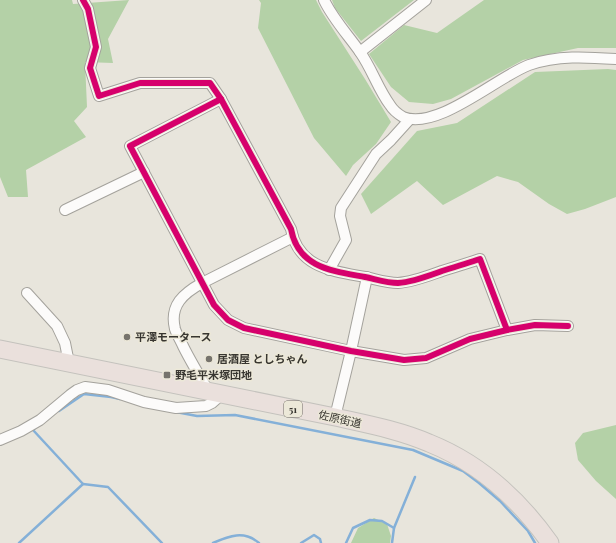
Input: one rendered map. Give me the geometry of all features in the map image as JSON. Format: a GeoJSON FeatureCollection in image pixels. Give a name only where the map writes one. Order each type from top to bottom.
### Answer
{"type":"FeatureCollection","features":[{"type":"Feature","properties":{"kind":"highway","name":"佐原街道"},"geometry":{"type":"LineString","coordinates":[[0,349],[335,417],[387,429],[428,442],[469,463],[489,477],[511,497],[536,524],[550,543]]}},
{"type":"Feature","properties":{"kind":"street"},"geometry":{"type":"LineString","coordinates":[[83,0],[88,9],[96,46],[90,68],[99,96],[140,83],[210,83],[221,99],[291,229],[293,237],[305,256],[313,263],[329,270],[397,283],[411,281],[480,259],[507,330]]}},
{"type":"Feature","properties":{"kind":"street"},"geometry":{"type":"LineString","coordinates":[[324,0],[330,11],[360,52],[389,104],[396,112],[410,119],[437,116],[529,65],[547,60],[568,58],[616,59]]}},
{"type":"Feature","properties":{"kind":"street"},"geometry":{"type":"LineString","coordinates":[[360,52],[426,0]]}},
{"type":"Feature","properties":{"kind":"street"},"geometry":{"type":"LineString","coordinates":[[221,99],[130,146],[214,305],[228,320],[238,326],[351,351],[404,360],[426,358],[470,340],[507,330],[535,325],[568,326]]}},
{"type":"Feature","properties":{"kind":"street"},"geometry":{"type":"LineString","coordinates":[[329,270],[346,240],[340,216],[341,208],[376,154],[410,119]]}},
{"type":"Feature","properties":{"kind":"street"},"geometry":{"type":"LineString","coordinates":[[65,210],[144,172]]}},
{"type":"Feature","properties":{"kind":"street"},"geometry":{"type":"LineString","coordinates":[[0,440],[21,431],[40,420],[70,395],[85,387],[108,390],[144,402],[176,408],[199,408],[212,403],[215,393],[190,362],[175,330],[175,308],[181,298],[189,290],[293,237]]}},
{"type":"Feature","properties":{"kind":"street"},"geometry":{"type":"LineString","coordinates":[[335,417],[367,277]]}},
{"type":"Feature","properties":{"kind":"street"},"geometry":{"type":"LineString","coordinates":[[26,293],[57,326],[65,343],[69,363]]}},
{"type":"Feature","properties":{"kind":"green space"},"geometry":{"type":"Polygon","coordinates":[[[0,0],[72,0],[73,4],[129,0],[108,39],[113,63],[85,62],[87,107],[74,121],[86,137],[26,170],[28,197],[8,197],[0,177],[0,0]]]}},
{"type":"Feature","properties":{"kind":"green space"},"geometry":{"type":"Polygon","coordinates":[[[259,0],[316,0],[391,122],[376,144],[353,165],[346,176],[314,138],[258,28],[261,3],[259,0]]]}},
{"type":"Feature","properties":{"kind":"green space"},"geometry":{"type":"Polygon","coordinates":[[[332,0],[414,0],[361,41],[335,8],[332,0]]]}},
{"type":"Feature","properties":{"kind":"green space"},"geometry":{"type":"Polygon","coordinates":[[[484,0],[616,0],[616,48],[578,48],[523,60],[451,99],[433,104],[409,102],[391,87],[369,54],[404,25],[437,33],[484,0]]]}},
{"type":"Feature","properties":{"kind":"green space"},"geometry":{"type":"Polygon","coordinates":[[[616,70],[616,197],[567,214],[549,204],[518,182],[497,176],[443,205],[417,181],[371,214],[361,194],[417,131],[457,123],[535,72],[616,70]]]}},
{"type":"Feature","properties":{"kind":"green space"},"geometry":{"type":"Polygon","coordinates":[[[616,425],[616,499],[596,481],[578,460],[575,443],[583,433],[616,425]]]}},
{"type":"Feature","properties":{"kind":"green space"},"geometry":{"type":"Polygon","coordinates":[[[374,518],[387,524],[391,536],[390,543],[351,543],[358,528],[374,518]]]}},
{"type":"Feature","properties":{"kind":"waterway"},"geometry":{"type":"LineString","coordinates":[[59,411],[84,394],[120,399]]}},
{"type":"Feature","properties":{"kind":"waterway"},"geometry":{"type":"LineString","coordinates":[[176,412],[197,416],[235,415],[413,450],[463,471],[479,483],[500,501],[528,531],[535,543]]}},
{"type":"Feature","properties":{"kind":"waterway"},"geometry":{"type":"LineString","coordinates":[[19,543],[83,484],[33,430],[35,428]]}},
{"type":"Feature","properties":{"kind":"waterway"},"geometry":{"type":"LineString","coordinates":[[394,528],[415,477]]}},
{"type":"Feature","properties":{"kind":"waterway"},"geometry":{"type":"LineString","coordinates":[[83,484],[108,487],[162,543]]}},
{"type":"Feature","properties":{"kind":"waterway"},"geometry":{"type":"LineString","coordinates":[[346,543],[353,528],[370,520],[382,521],[394,528],[392,543]]}},
{"type":"Feature","properties":{"kind":"waterway"},"geometry":{"type":"LineString","coordinates":[[213,543],[231,536],[242,535],[259,543]]}},
{"type":"Feature","properties":{"kind":"waterway"},"geometry":{"type":"LineString","coordinates":[[301,543],[314,535],[320,539],[321,543]]}},
{"type":"Feature","properties":{"kind":"cycle path"},"geometry":{"type":"LineString","coordinates":[[83,0],[88,9],[96,47],[90,68],[99,96],[140,83],[210,83],[221,99],[291,229],[295,242],[301,252],[309,260],[329,269],[385,282],[398,283],[420,278],[480,259],[507,330]]}},
{"type":"Feature","properties":{"kind":"cycle path"},"geometry":{"type":"LineString","coordinates":[[221,99],[130,146],[214,305],[228,320],[244,328],[351,351],[404,360],[426,358],[470,339],[507,330],[535,325],[568,326]]}},
{"type":"Feature","properties":{"kind":"place","name":"平澤モータース"},"geometry":{"type":"Point","coordinates":[127,337]}},
{"type":"Feature","properties":{"kind":"place","name":"居酒屋 としちゃん"},"geometry":{"type":"Point","coordinates":[209,359]}},
{"type":"Feature","properties":{"kind":"place","name":"野毛平米塚団地"},"geometry":{"type":"Point","coordinates":[167,375]}}]}
